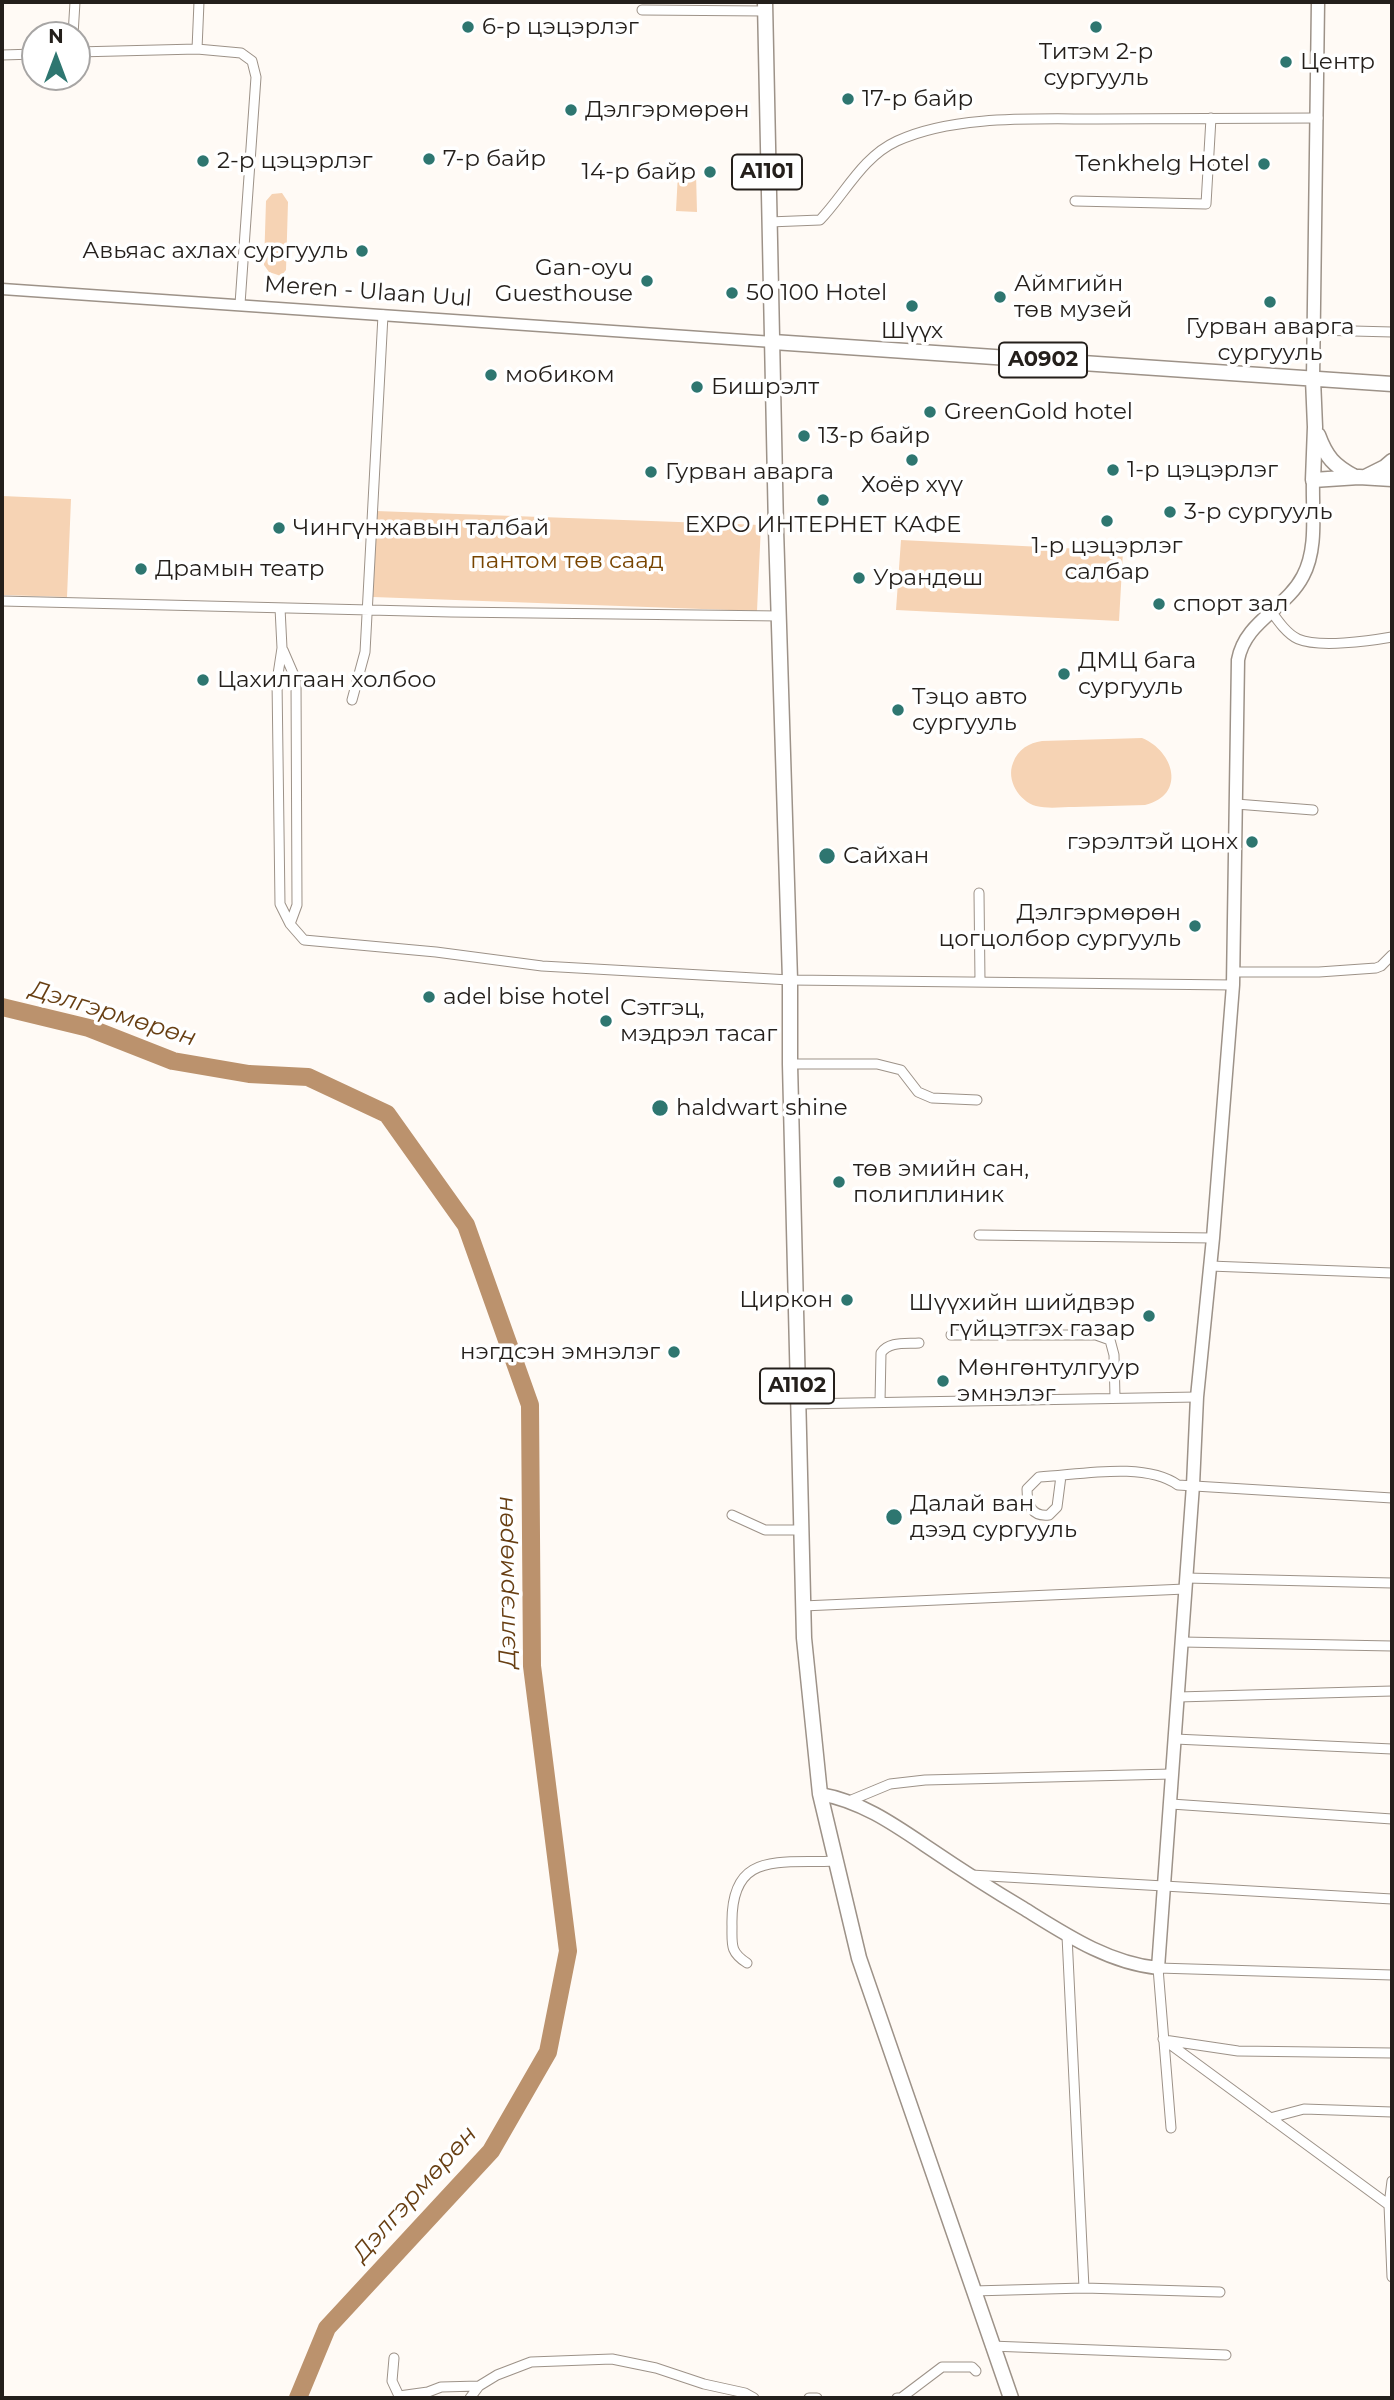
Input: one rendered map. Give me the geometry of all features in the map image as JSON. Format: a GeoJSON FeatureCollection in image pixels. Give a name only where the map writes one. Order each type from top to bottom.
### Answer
{"type":"FeatureCollection","features":[{"type":"Feature","properties":{"kind":"main road"},"geometry":{"type":"LineString","coordinates":[[820,1794],[849,1801],[889,1822],[1067,1936],[1122,1961],[1158,1968],[1197,1397],[1213,1238],[1233,979],[1238,660],[1240,646],[1246,636],[1297,586],[1312,556],[1318,2]]}},
{"type":"Feature","properties":{"kind":"main road","name":"A1101"},"geometry":{"type":"LineString","coordinates":[[765,7],[773,342]]}},
{"type":"Feature","properties":{"kind":"main road","name":"A0902"},"geometry":{"type":"LineString","coordinates":[[773,342],[1392,384]]}},
{"type":"Feature","properties":{"kind":"main road","name":"A1102"},"geometry":{"type":"LineString","coordinates":[[773,342],[804,1638],[820,1794],[859,1958],[1011,2398]]}},
{"type":"Feature","properties":{"kind":"main road"},"geometry":{"type":"LineString","coordinates":[[1315,427],[1324,450],[1339,469],[1359,477],[1385,467],[1392,461]]}},
{"type":"Feature","properties":{"kind":"main road"},"geometry":{"type":"LineString","coordinates":[[1313,480],[1359,477],[1392,479]]}},
{"type":"Feature","properties":{"kind":"street"},"geometry":{"type":"LineString","coordinates":[[74,21],[75,2]]}},
{"type":"Feature","properties":{"kind":"street"},"geometry":{"type":"LineString","coordinates":[[197,49],[199,2]]}},
{"type":"Feature","properties":{"kind":"street"},"geometry":{"type":"LineString","coordinates":[[642,10],[765,7]]}},
{"type":"Feature","properties":{"kind":"street"},"geometry":{"type":"LineString","coordinates":[[91,52],[197,49],[241,53],[255,66],[256,91],[240,304]]}},
{"type":"Feature","properties":{"kind":"street"},"geometry":{"type":"LineString","coordinates":[[2,55],[21,54]]}},
{"type":"Feature","properties":{"kind":"street"},"geometry":{"type":"LineString","coordinates":[[1075,201],[1206,204],[1211,118]]}},
{"type":"Feature","properties":{"kind":"street"},"geometry":{"type":"LineString","coordinates":[[769,222],[820,220],[872,157],[897,141],[951,125],[1010,120],[1318,118]]}},
{"type":"Feature","properties":{"kind":"street","name":"Meren - Ulaan Uul"},"geometry":{"type":"LineString","coordinates":[[2,289],[773,342]]}},
{"type":"Feature","properties":{"kind":"street"},"geometry":{"type":"LineString","coordinates":[[352,700],[365,652],[383,316]]}},
{"type":"Feature","properties":{"kind":"street"},"geometry":{"type":"LineString","coordinates":[[1314,330],[1392,332]]}},
{"type":"Feature","properties":{"kind":"street"},"geometry":{"type":"LineString","coordinates":[[2,601],[367,611],[780,615]]}},
{"type":"Feature","properties":{"kind":"street"},"geometry":{"type":"LineString","coordinates":[[280,608],[282,648],[277,681],[280,904],[290,924],[304,940],[436,952],[542,966],[790,980],[1233,979],[1376,968],[1381,967],[1392,955]]}},
{"type":"Feature","properties":{"kind":"street"},"geometry":{"type":"LineString","coordinates":[[1271,611],[1295,638],[1307,642],[1392,637]]}},
{"type":"Feature","properties":{"kind":"street"},"geometry":{"type":"LineString","coordinates":[[282,648],[296,680],[298,905],[290,924]]}},
{"type":"Feature","properties":{"kind":"street"},"geometry":{"type":"LineString","coordinates":[[1236,804],[1313,810]]}},
{"type":"Feature","properties":{"kind":"street"},"geometry":{"type":"LineString","coordinates":[[979,893],[980,981]]}},
{"type":"Feature","properties":{"kind":"street"},"geometry":{"type":"LineString","coordinates":[[790,1064],[877,1064],[901,1070],[918,1092],[932,1098],[977,1100]]}},
{"type":"Feature","properties":{"kind":"street"},"geometry":{"type":"LineString","coordinates":[[979,1236],[1213,1238]]}},
{"type":"Feature","properties":{"kind":"street"},"geometry":{"type":"LineString","coordinates":[[1210,1266],[1392,1273]]}},
{"type":"Feature","properties":{"kind":"street"},"geometry":{"type":"LineString","coordinates":[[951,1335],[1096,1335],[1110,1340],[1114,1355],[1115,1398]]}},
{"type":"Feature","properties":{"kind":"street"},"geometry":{"type":"LineString","coordinates":[[880,1402],[881,1353],[885,1347],[891,1345],[919,1343]]}},
{"type":"Feature","properties":{"kind":"street"},"geometry":{"type":"LineString","coordinates":[[798,1404],[1197,1397]]}},
{"type":"Feature","properties":{"kind":"street"},"geometry":{"type":"LineString","coordinates":[[1062,1476],[1057,1507],[1049,1515],[1033,1513],[1027,1501],[1027,1489],[1039,1477],[1145,1472],[1161,1475],[1178,1485],[1392,1498]]}},
{"type":"Feature","properties":{"kind":"street"},"geometry":{"type":"LineString","coordinates":[[732,1515],[765,1531],[801,1531]]}},
{"type":"Feature","properties":{"kind":"street"},"geometry":{"type":"LineString","coordinates":[[803,1606],[1186,1584],[1392,1583]]}},
{"type":"Feature","properties":{"kind":"street"},"geometry":{"type":"LineString","coordinates":[[1182,1642],[1392,1646]]}},
{"type":"Feature","properties":{"kind":"street"},"geometry":{"type":"LineString","coordinates":[[1178,1697],[1392,1691]]}},
{"type":"Feature","properties":{"kind":"street"},"geometry":{"type":"LineString","coordinates":[[1175,1740],[1392,1749]]}},
{"type":"Feature","properties":{"kind":"street"},"geometry":{"type":"LineString","coordinates":[[849,1801],[890,1784],[925,1780],[1172,1774]]}},
{"type":"Feature","properties":{"kind":"street"},"geometry":{"type":"LineString","coordinates":[[1171,1804],[1392,1819]]}},
{"type":"Feature","properties":{"kind":"street"},"geometry":{"type":"LineString","coordinates":[[747,1963],[737,1957],[732,1948],[732,1905],[741,1880],[761,1865],[835,1861]]}},
{"type":"Feature","properties":{"kind":"street"},"geometry":{"type":"LineString","coordinates":[[969,1875],[1392,1899]]}},
{"type":"Feature","properties":{"kind":"street"},"geometry":{"type":"LineString","coordinates":[[1067,1936],[1084,2288]]}},
{"type":"Feature","properties":{"kind":"street"},"geometry":{"type":"LineString","coordinates":[[1171,2128],[1158,1968],[1392,1975]]}},
{"type":"Feature","properties":{"kind":"street"},"geometry":{"type":"LineString","coordinates":[[1163,2039],[1238,2051],[1392,2053]]}},
{"type":"Feature","properties":{"kind":"street"},"geometry":{"type":"LineString","coordinates":[[1163,2039],[1389,2205]]}},
{"type":"Feature","properties":{"kind":"street"},"geometry":{"type":"LineString","coordinates":[[1270,2118],[1304,2109],[1392,2112]]}},
{"type":"Feature","properties":{"kind":"street"},"geometry":{"type":"LineString","coordinates":[[1392,2181],[1389,2205],[1392,2277]]}},
{"type":"Feature","properties":{"kind":"street"},"geometry":{"type":"LineString","coordinates":[[973,2291],[1084,2288],[1220,2292]]}},
{"type":"Feature","properties":{"kind":"street"},"geometry":{"type":"LineString","coordinates":[[991,2346],[1226,2355]]}},
{"type":"Feature","properties":{"kind":"street"},"geometry":{"type":"LineString","coordinates":[[394,2358],[392,2381],[399,2396],[428,2392],[441,2387],[479,2386]]}},
{"type":"Feature","properties":{"kind":"street"},"geometry":{"type":"LineString","coordinates":[[470,2398],[479,2386],[497,2375],[531,2362],[612,2359],[656,2368],[704,2384],[745,2393],[754,2398]]}},
{"type":"Feature","properties":{"kind":"street"},"geometry":{"type":"LineString","coordinates":[[897,2398],[901,2398],[942,2367],[972,2367],[976,2371]]}},
{"type":"Feature","properties":{"kind":"street"},"geometry":{"type":"LineString","coordinates":[[808,2398],[817,2398]]}},
{"type":"Feature","properties":{"kind":"green space"},"geometry":{"type":"Polygon","coordinates":[[[678,173],[696,173],[697,212],[676,211],[678,173]]]}},
{"type":"Feature","properties":{"kind":"green space"},"geometry":{"type":"Polygon","coordinates":[[[282,193],[288,202],[286,270],[281,276],[269,272],[264,265],[266,201],[272,194],[282,193]]]}},
{"type":"Feature","properties":{"kind":"green space"},"geometry":{"type":"Polygon","coordinates":[[[2,496],[71,499],[67,597],[2,595],[2,496]]]}},
{"type":"Feature","properties":{"kind":"green space","name":"пантом төв саад"},"geometry":{"type":"Polygon","coordinates":[[[376,511],[761,525],[757,611],[373,597],[376,511]]]}},
{"type":"Feature","properties":{"kind":"green space"},"geometry":{"type":"Polygon","coordinates":[[[901,540],[1123,551],[1119,621],[896,610],[901,540]]]}},
{"type":"Feature","properties":{"kind":"green space"},"geometry":{"type":"Polygon","coordinates":[[[1142,738],[1162,753],[1171,773],[1167,792],[1158,800],[1145,805],[1041,807],[1024,800],[1013,783],[1011,770],[1015,758],[1021,750],[1033,743],[1142,738]]]}},
{"type":"Feature","properties":{"kind":"waterway","name":"Дэлгэрмөрөн"},"geometry":{"type":"LineString","coordinates":[[2,1007],[89,1028],[173,1061],[249,1074],[308,1077],[387,1114],[466,1225],[530,1405],[532,1666],[568,1951],[548,2052],[491,2151],[327,2328],[298,2398]]}},
{"type":"Feature","properties":{"kind":"place","name":"6-р цэцэрлэг"},"geometry":{"type":"Point","coordinates":[468,27]}},
{"type":"Feature","properties":{"kind":"place","name":"Титэм 2-р сургууль"},"geometry":{"type":"Point","coordinates":[1096,27]}},
{"type":"Feature","properties":{"kind":"place","name":"Центр"},"geometry":{"type":"Point","coordinates":[1286,62]}},
{"type":"Feature","properties":{"kind":"place","name":"17-р байр"},"geometry":{"type":"Point","coordinates":[848,99]}},
{"type":"Feature","properties":{"kind":"place","name":"Дэлгэрмөрөн"},"geometry":{"type":"Point","coordinates":[571,110]}},
{"type":"Feature","properties":{"kind":"place","name":"7-р байр"},"geometry":{"type":"Point","coordinates":[429,159]}},
{"type":"Feature","properties":{"kind":"place","name":"2-р цэцэрлэг"},"geometry":{"type":"Point","coordinates":[203,161]}},
{"type":"Feature","properties":{"kind":"place","name":"Tenkhelg Hotel"},"geometry":{"type":"Point","coordinates":[1264,164]}},
{"type":"Feature","properties":{"kind":"place","name":"14-р байр"},"geometry":{"type":"Point","coordinates":[710,172]}},
{"type":"Feature","properties":{"kind":"place","name":"Авьяас ахлах сургууль"},"geometry":{"type":"Point","coordinates":[362,251]}},
{"type":"Feature","properties":{"kind":"place","name":"Gan-oyu Guesthouse"},"geometry":{"type":"Point","coordinates":[647,281]}},
{"type":"Feature","properties":{"kind":"place","name":"50 100 Hotel"},"geometry":{"type":"Point","coordinates":[732,293]}},
{"type":"Feature","properties":{"kind":"place","name":"Аймгийн төв музей"},"geometry":{"type":"Point","coordinates":[1000,297]}},
{"type":"Feature","properties":{"kind":"place","name":"Гурван аварга сургууль"},"geometry":{"type":"Point","coordinates":[1270,302]}},
{"type":"Feature","properties":{"kind":"place","name":"Шүүх"},"geometry":{"type":"Point","coordinates":[912,306]}},
{"type":"Feature","properties":{"kind":"place","name":"мобиком"},"geometry":{"type":"Point","coordinates":[491,375]}},
{"type":"Feature","properties":{"kind":"place","name":"Бишрэлт"},"geometry":{"type":"Point","coordinates":[697,387]}},
{"type":"Feature","properties":{"kind":"place","name":"GreenGold hotel"},"geometry":{"type":"Point","coordinates":[930,412]}},
{"type":"Feature","properties":{"kind":"place","name":"13-р байр"},"geometry":{"type":"Point","coordinates":[804,436]}},
{"type":"Feature","properties":{"kind":"place","name":"Хоёр хүү"},"geometry":{"type":"Point","coordinates":[912,460]}},
{"type":"Feature","properties":{"kind":"place","name":"1-р цэцэрлэг"},"geometry":{"type":"Point","coordinates":[1113,470]}},
{"type":"Feature","properties":{"kind":"place","name":"Гурван аварга"},"geometry":{"type":"Point","coordinates":[651,472]}},
{"type":"Feature","properties":{"kind":"place","name":"EXPO ИНТЕРНЕТ КАФЕ"},"geometry":{"type":"Point","coordinates":[823,500]}},
{"type":"Feature","properties":{"kind":"place","name":"3-р сургууль"},"geometry":{"type":"Point","coordinates":[1170,512]}},
{"type":"Feature","properties":{"kind":"place","name":"1-р цэцэрлэг салбар"},"geometry":{"type":"Point","coordinates":[1107,521]}},
{"type":"Feature","properties":{"kind":"place","name":"Чингүнжавын талбай"},"geometry":{"type":"Point","coordinates":[279,528]}},
{"type":"Feature","properties":{"kind":"place","name":"Драмын театр"},"geometry":{"type":"Point","coordinates":[141,569]}},
{"type":"Feature","properties":{"kind":"place","name":"Урандөш"},"geometry":{"type":"Point","coordinates":[859,578]}},
{"type":"Feature","properties":{"kind":"place","name":"спорт зал"},"geometry":{"type":"Point","coordinates":[1159,604]}},
{"type":"Feature","properties":{"kind":"place","name":"ДМЦ бага сургууль"},"geometry":{"type":"Point","coordinates":[1064,674]}},
{"type":"Feature","properties":{"kind":"place","name":"Цахилгаан холбоо"},"geometry":{"type":"Point","coordinates":[203,680]}},
{"type":"Feature","properties":{"kind":"place","name":"Тэцо авто сургууль"},"geometry":{"type":"Point","coordinates":[898,710]}},
{"type":"Feature","properties":{"kind":"place","name":"гэрэлтэй цонх"},"geometry":{"type":"Point","coordinates":[1252,842]}},
{"type":"Feature","properties":{"kind":"place","name":"Сайхан"},"geometry":{"type":"Point","coordinates":[827,856]}},
{"type":"Feature","properties":{"kind":"place","name":"Дэлгэрмөрөн цогцолбор сургууль"},"geometry":{"type":"Point","coordinates":[1195,926]}},
{"type":"Feature","properties":{"kind":"place","name":"adel bise hotel"},"geometry":{"type":"Point","coordinates":[429,997]}},
{"type":"Feature","properties":{"kind":"place","name":"Сэтгэц, мэдрэл тасаг"},"geometry":{"type":"Point","coordinates":[606,1021]}},
{"type":"Feature","properties":{"kind":"place","name":"haldwart shine"},"geometry":{"type":"Point","coordinates":[660,1108]}},
{"type":"Feature","properties":{"kind":"place","name":"төв эмийн сан, полиплиник"},"geometry":{"type":"Point","coordinates":[839,1182]}},
{"type":"Feature","properties":{"kind":"place","name":"Циркон"},"geometry":{"type":"Point","coordinates":[847,1300]}},
{"type":"Feature","properties":{"kind":"place","name":"Шүүхийн шийдвэр гүйцэтгэх газар"},"geometry":{"type":"Point","coordinates":[1149,1316]}},
{"type":"Feature","properties":{"kind":"place","name":"нэгдсэн эмнэлэг"},"geometry":{"type":"Point","coordinates":[674,1352]}},
{"type":"Feature","properties":{"kind":"place","name":"Мөнгөнтулгуур эмнэлэг"},"geometry":{"type":"Point","coordinates":[943,1381]}},
{"type":"Feature","properties":{"kind":"place","name":"Далай ван дээд сургууль"},"geometry":{"type":"Point","coordinates":[894,1517]}}]}
